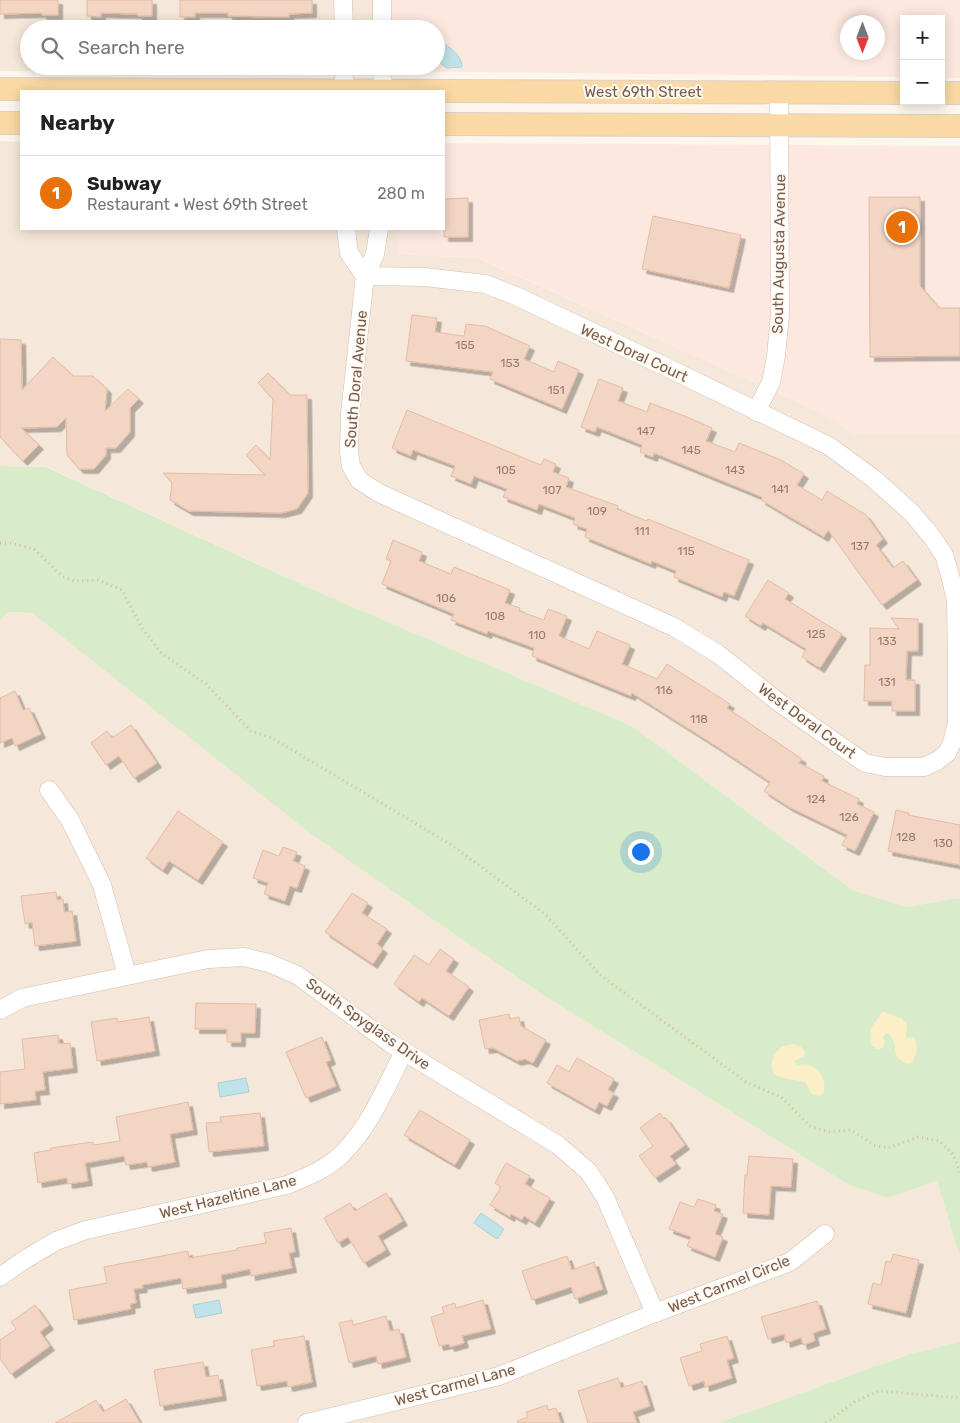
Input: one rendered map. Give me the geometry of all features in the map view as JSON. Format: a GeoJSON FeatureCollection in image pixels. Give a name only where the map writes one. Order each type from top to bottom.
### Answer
{"type":"FeatureCollection","features":[{"type":"Feature","properties":{"kind":"main road","name":"West 69th Street"},"geometry":{"type":"LineString","coordinates":[[0,89],[172,90]]}},
{"type":"Feature","properties":{"kind":"main road","name":"West 69th Street"},"geometry":{"type":"LineString","coordinates":[[445,91],[900,93]]}},
{"type":"Feature","properties":{"kind":"main road"},"geometry":{"type":"LineString","coordinates":[[945,93],[960,93]]}},
{"type":"Feature","properties":{"kind":"main road"},"geometry":{"type":"LineString","coordinates":[[0,123],[20,123]]}},
{"type":"Feature","properties":{"kind":"main road"},"geometry":{"type":"LineString","coordinates":[[445,124],[960,126]]}},
{"type":"Feature","properties":{"kind":"street"},"geometry":{"type":"LineString","coordinates":[[343,0],[344,20]]}},
{"type":"Feature","properties":{"kind":"street"},"geometry":{"type":"LineString","coordinates":[[382,0],[382,20]]}},
{"type":"Feature","properties":{"kind":"street"},"geometry":{"type":"LineString","coordinates":[[344,75],[344,90]]}},
{"type":"Feature","properties":{"kind":"street"},"geometry":{"type":"LineString","coordinates":[[382,75],[383,90]]}},
{"type":"Feature","properties":{"kind":"street","name":"South Augusta Avenue"},"geometry":{"type":"LineString","coordinates":[[756,412],[771,382],[780,315],[779,93]]}},
{"type":"Feature","properties":{"kind":"street"},"geometry":{"type":"LineString","coordinates":[[346,230],[349,253],[365,276]]}},
{"type":"Feature","properties":{"kind":"street","name":"South Doral Avenue"},"geometry":{"type":"LineString","coordinates":[[359,480],[350,466],[348,452],[350,414],[365,276],[375,254],[379,230]]}},
{"type":"Feature","properties":{"kind":"street","name":"West Doral Court"},"geometry":{"type":"LineString","coordinates":[[359,480],[379,493],[674,627],[718,654],[781,704],[864,763],[885,767],[924,767],[937,761],[946,753],[952,743],[957,723],[956,601],[950,575],[944,555],[932,538],[912,513],[874,479],[829,446],[516,296],[485,284],[425,277],[365,276]]}},
{"type":"Feature","properties":{"kind":"street"},"geometry":{"type":"LineString","coordinates":[[49,790],[70,820],[102,885],[127,976]]}},
{"type":"Feature","properties":{"kind":"street","name":"South Spyglass Drive"},"geometry":{"type":"LineString","coordinates":[[0,1010],[22,998],[208,959],[244,957],[270,963],[297,975],[390,1043],[558,1145],[589,1172],[605,1198],[655,1313]]}},
{"type":"Feature","properties":{"kind":"street","name":"West Hazeltine Lane"},"geometry":{"type":"LineString","coordinates":[[0,1278],[24,1260],[56,1241],[86,1230],[287,1185],[314,1174],[342,1154],[366,1124],[404,1052]]}},
{"type":"Feature","properties":{"kind":"street","name":"West Carmel Circle"},"geometry":{"type":"LineString","coordinates":[[655,1313],[790,1262],[825,1234]]}},
{"type":"Feature","properties":{"kind":"street","name":"West Carmel Lane"},"geometry":{"type":"LineString","coordinates":[[306,1423],[499,1376],[655,1313]]}},
{"type":"Feature","properties":{"kind":"path"},"geometry":{"type":"LineString","coordinates":[[0,543],[10,543],[34,549],[62,576],[74,581],[98,580],[122,590],[142,628],[161,653],[206,684],[251,731],[272,738],[450,844],[546,915],[599,974],[746,1082],[781,1097],[810,1126],[830,1132],[851,1130],[874,1145],[888,1148],[918,1136],[939,1141],[953,1154],[960,1172]]}},
{"type":"Feature","properties":{"kind":"path"},"geometry":{"type":"LineString","coordinates":[[826,1423],[856,1401],[879,1391],[960,1398]]}},
{"type":"Feature","properties":{"kind":"shaded area"},"geometry":{"type":"Polygon","coordinates":[[[0,0],[391,0],[391,20],[20,20],[20,71],[0,71],[0,0]]]}},
{"type":"Feature","properties":{"kind":"shaded area"},"geometry":{"type":"Polygon","coordinates":[[[391,0],[960,0],[960,78],[945,78],[945,15],[900,15],[900,77],[445,72],[445,20],[391,20],[391,0]]]}},
{"type":"Feature","properties":{"kind":"shaded area"},"geometry":{"type":"Polygon","coordinates":[[[0,141],[20,142],[20,230],[398,230],[398,254],[478,258],[822,413],[856,435],[960,435],[960,898],[906,907],[852,890],[632,726],[327,596],[47,467],[0,466],[0,141]]]}},
{"type":"Feature","properties":{"kind":"shaded area"},"geometry":{"type":"Polygon","coordinates":[[[445,143],[960,146],[960,435],[856,435],[822,413],[479,258],[398,254],[398,230],[445,230],[445,143]]]}},
{"type":"Feature","properties":{"kind":"shaded area"},"geometry":{"type":"Polygon","coordinates":[[[8,612],[32,613],[311,833],[540,993],[849,1185],[888,1198],[937,1181],[960,1257],[960,1342],[910,1354],[718,1423],[0,1423],[0,621],[8,612]]]}},
{"type":"Feature","properties":{"kind":"green space"},"geometry":{"type":"Polygon","coordinates":[[[0,466],[46,467],[327,596],[632,726],[852,890],[906,907],[960,898],[960,1257],[937,1181],[888,1198],[849,1185],[540,993],[428,916],[310,833],[32,613],[8,612],[0,621],[0,466]]]}},
{"type":"Feature","properties":{"kind":"green space"},"geometry":{"type":"Polygon","coordinates":[[[960,1342],[960,1423],[718,1423],[910,1354],[960,1342]]]}},
{"type":"Feature","properties":{"kind":"sand"},"geometry":{"type":"Polygon","coordinates":[[[882,1012],[902,1018],[907,1025],[906,1038],[914,1037],[917,1047],[912,1063],[906,1064],[897,1057],[894,1043],[889,1034],[886,1033],[883,1037],[885,1042],[882,1048],[877,1049],[872,1046],[871,1030],[882,1012]]]}},
{"type":"Feature","properties":{"kind":"sand"},"geometry":{"type":"Polygon","coordinates":[[[794,1044],[801,1047],[805,1053],[804,1057],[795,1060],[795,1063],[798,1065],[810,1065],[822,1075],[824,1092],[820,1096],[812,1094],[805,1082],[778,1076],[772,1070],[772,1061],[776,1052],[783,1046],[794,1044]]]}},
{"type":"Feature","properties":{"kind":"water"},"geometry":{"type":"Polygon","coordinates":[[[445,44],[459,58],[462,67],[445,67],[445,44]]]}},
{"type":"Feature","properties":{"kind":"water"},"geometry":{"type":"Polygon","coordinates":[[[246,1078],[249,1092],[220,1097],[218,1083],[246,1078]]]}},
{"type":"Feature","properties":{"kind":"water"},"geometry":{"type":"Polygon","coordinates":[[[481,1213],[504,1229],[497,1239],[474,1223],[481,1213]]]}},
{"type":"Feature","properties":{"kind":"water"},"geometry":{"type":"Polygon","coordinates":[[[219,1300],[222,1313],[196,1318],[193,1305],[219,1300]]]}},
{"type":"Feature","properties":{"kind":"building"},"geometry":{"type":"Polygon","coordinates":[[[0,0],[58,0],[58,15],[42,15],[42,13],[0,14],[0,0]]]}},
{"type":"Feature","properties":{"kind":"building"},"geometry":{"type":"Polygon","coordinates":[[[87,0],[152,0],[152,16],[101,13],[101,17],[87,16],[87,0]]]}},
{"type":"Feature","properties":{"kind":"building"},"geometry":{"type":"Polygon","coordinates":[[[180,0],[312,0],[312,13],[289,14],[289,17],[272,17],[228,16],[228,13],[195,13],[195,17],[180,17],[180,0]]]}},
{"type":"Feature","properties":{"kind":"building"},"geometry":{"type":"Polygon","coordinates":[[[869,197],[920,197],[920,286],[939,308],[960,308],[960,356],[870,357],[869,197]]]}},
{"type":"Feature","properties":{"kind":"building"},"geometry":{"type":"Polygon","coordinates":[[[468,198],[468,237],[444,237],[445,199],[468,198]]]}},
{"type":"Feature","properties":{"kind":"building"},"geometry":{"type":"Polygon","coordinates":[[[653,216],[741,235],[729,288],[642,269],[653,216]]]}},
{"type":"Feature","properties":{"kind":"building"},"geometry":{"type":"Polygon","coordinates":[[[412,315],[437,318],[435,332],[464,336],[466,324],[485,326],[530,346],[524,359],[554,372],[558,361],[579,370],[562,409],[490,379],[493,372],[406,361],[412,315]]]}},
{"type":"Feature","properties":{"kind":"building"},"geometry":{"type":"Polygon","coordinates":[[[0,339],[21,340],[22,390],[53,357],[73,376],[93,376],[107,389],[105,411],[128,389],[139,399],[130,408],[130,432],[116,448],[106,448],[106,455],[94,469],[79,469],[67,455],[66,418],[57,427],[21,428],[39,445],[23,461],[0,437],[0,339]]]}},
{"type":"Feature","properties":{"kind":"building"},"geometry":{"type":"Polygon","coordinates":[[[268,373],[290,395],[307,395],[308,493],[297,509],[281,513],[189,511],[170,500],[172,483],[163,473],[265,475],[246,455],[256,445],[270,460],[273,399],[258,383],[268,373]]]}},
{"type":"Feature","properties":{"kind":"building"},"geometry":{"type":"Polygon","coordinates":[[[599,379],[623,388],[618,401],[647,412],[650,403],[687,417],[712,428],[706,441],[735,452],[739,443],[781,460],[804,474],[797,485],[822,500],[827,491],[866,515],[883,539],[876,545],[893,568],[903,561],[917,580],[882,605],[828,530],[824,537],[761,500],[762,497],[654,453],[653,457],[640,452],[642,445],[597,427],[595,432],[581,427],[599,379]]]}},
{"type":"Feature","properties":{"kind":"building"},"geometry":{"type":"Polygon","coordinates":[[[407,410],[541,465],[544,459],[556,464],[553,472],[569,478],[566,487],[618,506],[617,509],[647,521],[648,519],[749,560],[734,596],[724,592],[722,597],[674,577],[676,571],[652,561],[651,564],[585,537],[587,529],[573,524],[575,518],[539,504],[537,510],[503,497],[507,489],[474,476],[471,484],[451,476],[455,466],[413,450],[411,456],[392,448],[407,410]]]}},
{"type":"Feature","properties":{"kind":"building"},"geometry":{"type":"Polygon","coordinates":[[[393,540],[422,552],[419,561],[451,574],[454,567],[510,590],[505,603],[520,608],[519,611],[544,620],[548,609],[567,616],[559,636],[589,649],[597,631],[630,645],[622,664],[657,679],[667,664],[730,704],[727,708],[802,759],[799,763],[824,776],[822,781],[859,799],[857,804],[874,812],[855,851],[842,845],[847,835],[789,807],[764,791],[770,782],[632,693],[631,696],[532,656],[534,648],[488,631],[487,634],[451,620],[454,614],[382,584],[391,561],[386,559],[393,540]]]}},
{"type":"Feature","properties":{"kind":"building"},"geometry":{"type":"Polygon","coordinates":[[[768,580],[789,593],[785,599],[842,634],[820,668],[802,657],[806,649],[763,623],[761,626],[745,616],[768,580]]]}},
{"type":"Feature","properties":{"kind":"building"},"geometry":{"type":"Polygon","coordinates":[[[891,618],[918,619],[918,651],[907,651],[906,680],[915,680],[915,711],[892,711],[892,701],[864,701],[865,665],[870,665],[870,628],[899,629],[891,618]]]}},
{"type":"Feature","properties":{"kind":"building"},"geometry":{"type":"Polygon","coordinates":[[[15,691],[23,710],[29,708],[41,734],[15,746],[12,738],[0,743],[0,698],[15,691]]]}},
{"type":"Feature","properties":{"kind":"building"},"geometry":{"type":"Polygon","coordinates":[[[131,725],[157,763],[134,778],[119,756],[106,765],[91,743],[107,731],[112,738],[131,725]]]}},
{"type":"Feature","properties":{"kind":"building"},"geometry":{"type":"Polygon","coordinates":[[[896,810],[909,813],[908,815],[960,825],[960,865],[888,851],[896,810]]]}},
{"type":"Feature","properties":{"kind":"building"},"geometry":{"type":"Polygon","coordinates":[[[178,811],[223,842],[198,880],[169,861],[163,870],[146,858],[178,811]]]}},
{"type":"Feature","properties":{"kind":"building"},"geometry":{"type":"Polygon","coordinates":[[[283,847],[297,852],[293,861],[305,866],[297,888],[290,886],[285,901],[264,894],[268,883],[253,878],[263,850],[279,856],[283,847]]]}},
{"type":"Feature","properties":{"kind":"building"},"geometry":{"type":"Polygon","coordinates":[[[56,892],[57,900],[63,899],[64,912],[72,911],[76,941],[35,946],[32,922],[25,924],[21,896],[56,892]]]}},
{"type":"Feature","properties":{"kind":"building"},"geometry":{"type":"Polygon","coordinates":[[[352,893],[368,903],[362,913],[387,929],[377,944],[383,949],[373,964],[325,932],[352,893]]]}},
{"type":"Feature","properties":{"kind":"building"},"geometry":{"type":"Polygon","coordinates":[[[440,949],[454,959],[446,971],[469,987],[449,1016],[422,998],[419,1002],[394,984],[414,955],[429,965],[440,949]]]}},
{"type":"Feature","properties":{"kind":"building"},"geometry":{"type":"Polygon","coordinates":[[[196,1003],[256,1004],[255,1033],[241,1033],[241,1042],[227,1042],[227,1029],[195,1029],[196,1003]]]}},
{"type":"Feature","properties":{"kind":"building"},"geometry":{"type":"Polygon","coordinates":[[[509,1014],[510,1019],[519,1017],[521,1026],[546,1040],[533,1063],[525,1059],[517,1061],[493,1048],[485,1049],[479,1020],[509,1014]]]}},
{"type":"Feature","properties":{"kind":"building"},"geometry":{"type":"Polygon","coordinates":[[[149,1017],[155,1051],[97,1061],[91,1022],[117,1018],[118,1022],[149,1017]]]}},
{"type":"Feature","properties":{"kind":"building"},"geometry":{"type":"Polygon","coordinates":[[[58,1035],[59,1044],[70,1043],[73,1068],[43,1072],[45,1090],[35,1091],[36,1100],[0,1104],[0,1072],[25,1069],[22,1039],[58,1035]]]}},
{"type":"Feature","properties":{"kind":"building"},"geometry":{"type":"Polygon","coordinates":[[[322,1037],[331,1060],[326,1062],[336,1086],[306,1098],[286,1052],[322,1037]]]}},
{"type":"Feature","properties":{"kind":"building"},"geometry":{"type":"Polygon","coordinates":[[[577,1058],[614,1079],[608,1090],[614,1093],[607,1106],[599,1102],[595,1110],[547,1083],[557,1065],[569,1072],[577,1058]]]}},
{"type":"Feature","properties":{"kind":"building"},"geometry":{"type":"Polygon","coordinates":[[[188,1102],[193,1130],[170,1134],[175,1162],[148,1167],[147,1162],[126,1165],[124,1156],[85,1163],[88,1181],[68,1184],[67,1178],[38,1183],[34,1153],[51,1150],[51,1148],[93,1142],[93,1145],[120,1141],[116,1117],[188,1102]]]}},
{"type":"Feature","properties":{"kind":"building"},"geometry":{"type":"Polygon","coordinates":[[[420,1110],[470,1140],[455,1165],[404,1135],[420,1110]]]}},
{"type":"Feature","properties":{"kind":"building"},"geometry":{"type":"Polygon","coordinates":[[[260,1113],[264,1146],[209,1152],[206,1123],[221,1122],[220,1117],[260,1113]]]}},
{"type":"Feature","properties":{"kind":"building"},"geometry":{"type":"Polygon","coordinates":[[[660,1113],[664,1119],[666,1118],[685,1145],[670,1156],[676,1164],[655,1178],[639,1156],[653,1146],[640,1128],[660,1113]]]}},
{"type":"Feature","properties":{"kind":"building"},"geometry":{"type":"Polygon","coordinates":[[[749,1156],[793,1159],[791,1187],[771,1186],[769,1215],[743,1213],[745,1175],[747,1175],[749,1156]]]}},
{"type":"Feature","properties":{"kind":"building"},"geometry":{"type":"Polygon","coordinates":[[[506,1163],[530,1176],[525,1184],[550,1198],[535,1223],[524,1216],[522,1220],[511,1214],[510,1217],[490,1205],[501,1187],[495,1183],[506,1163]]]}},
{"type":"Feature","properties":{"kind":"building"},"geometry":{"type":"Polygon","coordinates":[[[386,1193],[403,1221],[378,1236],[386,1250],[364,1263],[348,1237],[338,1243],[324,1218],[350,1203],[355,1211],[386,1193]]]}},
{"type":"Feature","properties":{"kind":"building"},"geometry":{"type":"Polygon","coordinates":[[[698,1199],[716,1205],[714,1211],[723,1214],[715,1234],[723,1237],[715,1257],[687,1246],[691,1237],[669,1229],[680,1202],[694,1207],[698,1199]]]}},
{"type":"Feature","properties":{"kind":"building"},"geometry":{"type":"Polygon","coordinates":[[[291,1228],[295,1252],[289,1253],[292,1268],[251,1276],[250,1269],[221,1275],[222,1283],[183,1289],[181,1278],[142,1285],[143,1288],[134,1289],[136,1303],[130,1304],[131,1309],[74,1320],[69,1290],[107,1283],[104,1267],[188,1251],[189,1258],[237,1250],[237,1248],[266,1243],[264,1233],[291,1228]]]}},
{"type":"Feature","properties":{"kind":"building"},"geometry":{"type":"Polygon","coordinates":[[[893,1254],[919,1260],[906,1313],[868,1304],[873,1283],[881,1285],[886,1261],[891,1262],[893,1254]]]}},
{"type":"Feature","properties":{"kind":"building"},"geometry":{"type":"Polygon","coordinates":[[[567,1256],[572,1270],[594,1262],[603,1289],[575,1299],[571,1287],[532,1300],[522,1271],[567,1256]]]}},
{"type":"Feature","properties":{"kind":"building"},"geometry":{"type":"Polygon","coordinates":[[[483,1300],[491,1329],[462,1336],[464,1343],[450,1347],[449,1344],[439,1346],[431,1317],[444,1313],[442,1307],[455,1303],[456,1308],[483,1300]]]}},
{"type":"Feature","properties":{"kind":"building"},"geometry":{"type":"Polygon","coordinates":[[[817,1301],[826,1329],[813,1333],[815,1341],[803,1345],[801,1338],[786,1343],[784,1334],[768,1339],[761,1317],[817,1301]]]}},
{"type":"Feature","properties":{"kind":"building"},"geometry":{"type":"Polygon","coordinates":[[[35,1305],[49,1325],[40,1332],[50,1346],[11,1374],[0,1359],[0,1340],[16,1329],[11,1322],[35,1305]]]}},
{"type":"Feature","properties":{"kind":"building"},"geometry":{"type":"Polygon","coordinates":[[[386,1316],[390,1331],[399,1329],[406,1357],[378,1364],[376,1356],[349,1363],[339,1323],[352,1320],[353,1325],[386,1316]]]}},
{"type":"Feature","properties":{"kind":"building"},"geometry":{"type":"Polygon","coordinates":[[[304,1336],[312,1382],[288,1387],[287,1381],[257,1386],[251,1350],[274,1346],[273,1341],[304,1336]]]}},
{"type":"Feature","properties":{"kind":"building"},"geometry":{"type":"Polygon","coordinates":[[[727,1336],[734,1358],[727,1360],[732,1378],[705,1387],[704,1381],[689,1386],[680,1358],[702,1351],[700,1344],[727,1336]]]}},
{"type":"Feature","properties":{"kind":"building"},"geometry":{"type":"Polygon","coordinates":[[[203,1362],[206,1377],[218,1375],[222,1396],[160,1406],[154,1370],[203,1362]]]}},
{"type":"Feature","properties":{"kind":"building"},"geometry":{"type":"Polygon","coordinates":[[[618,1378],[621,1388],[642,1381],[650,1406],[633,1412],[637,1423],[588,1423],[578,1391],[618,1378]]]}},
{"type":"Feature","properties":{"kind":"building"},"geometry":{"type":"Polygon","coordinates":[[[126,1399],[140,1423],[55,1423],[96,1400],[103,1412],[126,1399]]]}},
{"type":"Feature","properties":{"kind":"building"},"geometry":{"type":"Polygon","coordinates":[[[547,1405],[548,1410],[556,1408],[561,1423],[518,1423],[517,1421],[528,1417],[526,1412],[547,1405]]]}},
{"type":"Feature","properties":{"kind":"place","name":"Subway"},"geometry":{"type":"Point","coordinates":[902,227]}}]}
